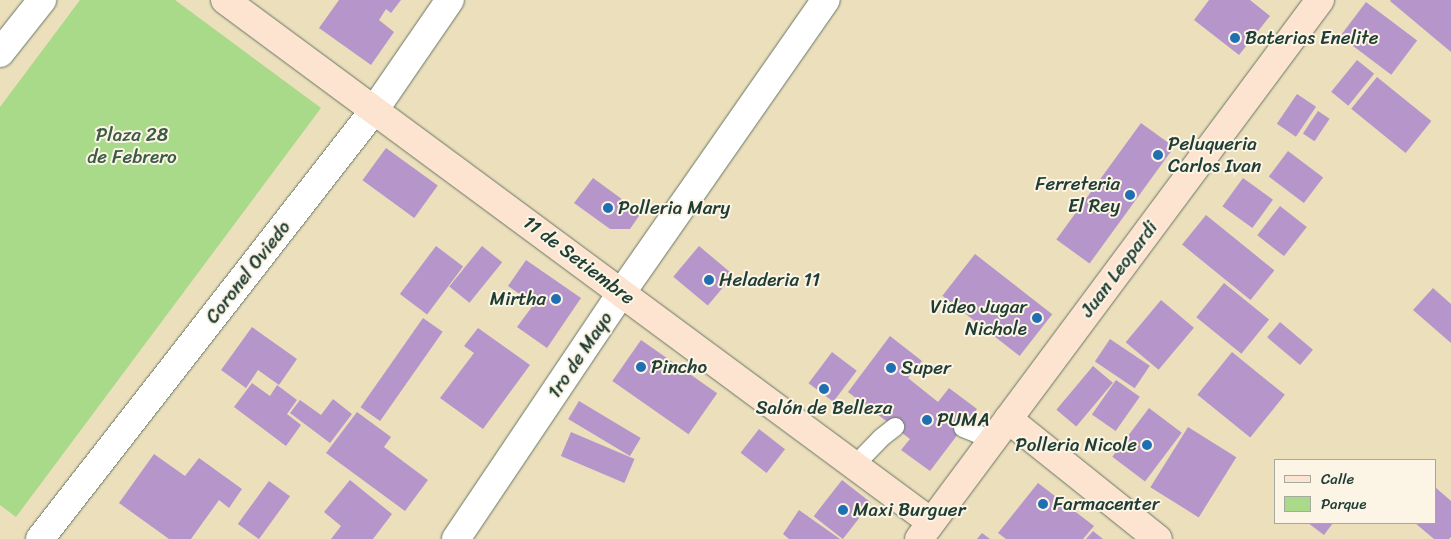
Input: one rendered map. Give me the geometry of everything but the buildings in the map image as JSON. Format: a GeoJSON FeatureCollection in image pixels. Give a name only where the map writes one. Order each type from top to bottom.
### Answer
{"type":"FeatureCollection","features":[{"type":"Feature","properties":{"kind":"main road","name":"11 de Setiembre"},"geometry":{"type":"LineString","coordinates":[[225,0],[250,9],[375,109],[855,465],[925,530]]}},
{"type":"Feature","properties":{"kind":"main road","name":"Juan Leopardi"},"geometry":{"type":"LineString","coordinates":[[925,530],[1320,0]]}},
{"type":"Feature","properties":{"kind":"main road"},"geometry":{"type":"LineString","coordinates":[[1000,430],[1158,539]]}},
{"type":"Feature","properties":{"kind":"street"},"geometry":{"type":"LineString","coordinates":[[0,53],[42,0]]}},
{"type":"Feature","properties":{"kind":"street","name":"Coronel Oviedo"},"geometry":{"type":"LineString","coordinates":[[40,539],[375,109],[450,0]]}},
{"type":"Feature","properties":{"kind":"street","name":"1ro de Mayo"},"geometry":{"type":"LineString","coordinates":[[456,539],[622,292],[826,0]]}},
{"type":"Feature","properties":{"kind":"lane"},"geometry":{"type":"LineString","coordinates":[[855,465],[881,438],[895,427]]}},
{"type":"Feature","properties":{"kind":"lane"},"geometry":{"type":"LineString","coordinates":[[962,428],[1000,430]]}},
{"type":"Feature","properties":{"kind":"green space","name":"Plaza 28 de Febrero"},"geometry":{"type":"Polygon","coordinates":[[[80,0],[175,0],[321,108],[16,517],[0,505],[0,107],[80,0]]]}},
{"type":"Feature","properties":{"kind":"place","name":"Baterias Enelite"},"geometry":{"type":"Point","coordinates":[1235,38]}},
{"type":"Feature","properties":{"kind":"place","name":"Peluqueria Carlos Ivan"},"geometry":{"type":"Point","coordinates":[1158,155]}},
{"type":"Feature","properties":{"kind":"place","name":"Ferreteria El Rey"},"geometry":{"type":"Point","coordinates":[1130,195]}},
{"type":"Feature","properties":{"kind":"place","name":"Polleria Mary"},"geometry":{"type":"Point","coordinates":[608,208]}},
{"type":"Feature","properties":{"kind":"place","name":"Heladeria 11"},"geometry":{"type":"Point","coordinates":[709,280]}},
{"type":"Feature","properties":{"kind":"place","name":"Mirtha"},"geometry":{"type":"Point","coordinates":[556,299]}},
{"type":"Feature","properties":{"kind":"place","name":"Video Jugar Nichole"},"geometry":{"type":"Point","coordinates":[1037,318]}},
{"type":"Feature","properties":{"kind":"place","name":"Pincho"},"geometry":{"type":"Point","coordinates":[641,367]}},
{"type":"Feature","properties":{"kind":"place","name":"Super"},"geometry":{"type":"Point","coordinates":[891,368]}},
{"type":"Feature","properties":{"kind":"place","name":"Salón de Belleza"},"geometry":{"type":"Point","coordinates":[824,389]}},
{"type":"Feature","properties":{"kind":"place","name":"PUMA"},"geometry":{"type":"Point","coordinates":[927,420]}},
{"type":"Feature","properties":{"kind":"place","name":"Polleria Nicole"},"geometry":{"type":"Point","coordinates":[1147,445]}},
{"type":"Feature","properties":{"kind":"place","name":"Farmacenter"},"geometry":{"type":"Point","coordinates":[1043,504]}},
{"type":"Feature","properties":{"kind":"place","name":"Maxi Burguer"},"geometry":{"type":"Point","coordinates":[843,510]}}]}
